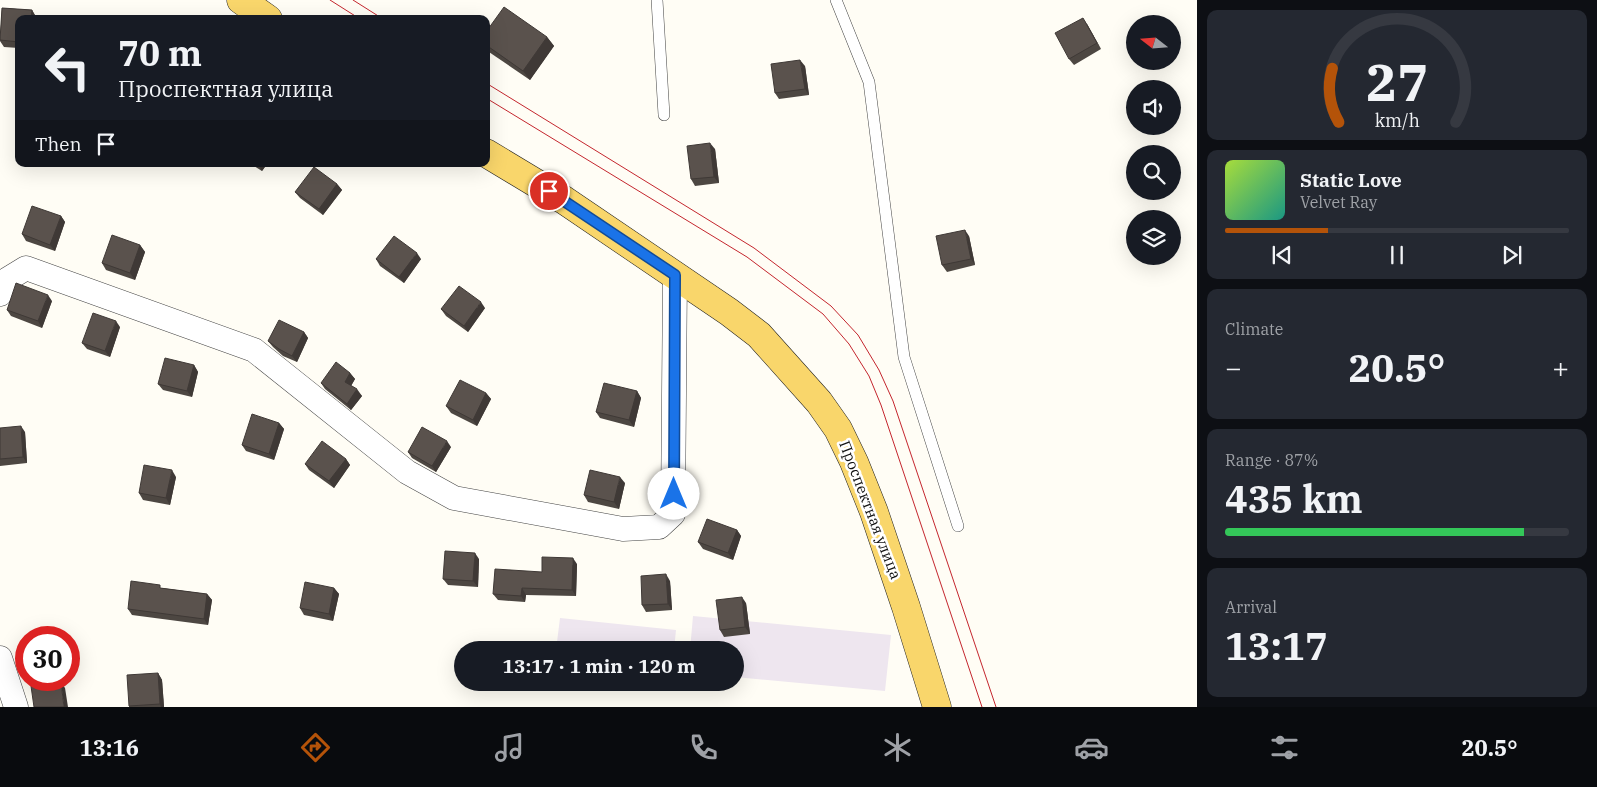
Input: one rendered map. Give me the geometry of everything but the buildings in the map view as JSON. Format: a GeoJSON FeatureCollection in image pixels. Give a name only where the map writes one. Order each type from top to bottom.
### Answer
{"type":"FeatureCollection","features":[{"type":"Feature","properties":{"kind":"main road"},"geometry":{"type":"LineString","coordinates":[[241,0],[262,15]]}},
{"type":"Feature","properties":{"kind":"main road","name":"Проспектная улица"},"geometry":{"type":"LineString","coordinates":[[490,155],[564,200],[675,275],[758,335],[819,402],[838,429],[854,462],[874,512],[906,607],[936,707]]}},
{"type":"Feature","properties":{"kind":"street"},"geometry":{"type":"LineString","coordinates":[[0,294],[8,279],[26,268],[254,350],[407,472],[454,498],[623,529],[659,527],[673,514],[675,275]]}},
{"type":"Feature","properties":{"kind":"street"},"geometry":{"type":"LineString","coordinates":[[0,658],[16,707]]}},
{"type":"Feature","properties":{"kind":"lane"},"geometry":{"type":"LineString","coordinates":[[657,0],[664,115]]}},
{"type":"Feature","properties":{"kind":"lane"},"geometry":{"type":"LineString","coordinates":[[836,0],[868,82],[904,357],[958,526]]}},
{"type":"Feature","properties":{"kind":"shaded area"},"geometry":{"type":"Polygon","coordinates":[[[693,616],[891,635],[885,691],[744,678],[744,641],[691,641],[693,616]]]}},
{"type":"Feature","properties":{"kind":"shaded area"},"geometry":{"type":"Polygon","coordinates":[[[560,618],[676,630],[675,641],[557,641],[560,618]]]}},
{"type":"Feature","properties":{"kind":"tram line"},"geometry":{"type":"LineString","coordinates":[[330,0],[354,15]]}},
{"type":"Feature","properties":{"kind":"tram line"},"geometry":{"type":"LineString","coordinates":[[353,0],[377,15]]}},
{"type":"Feature","properties":{"kind":"tram line"},"geometry":{"type":"LineString","coordinates":[[490,85],[754,248],[831,306],[858,335],[879,370],[893,401],[996,707]]}},
{"type":"Feature","properties":{"kind":"tram line"},"geometry":{"type":"LineString","coordinates":[[490,100],[747,257],[823,314],[849,344],[869,376],[881,405],[982,707]]}},
{"type":"Feature","properties":{"kind":"route"},"geometry":{"type":"LineString","coordinates":[[549,191],[675,275],[674,494]]}}]}
